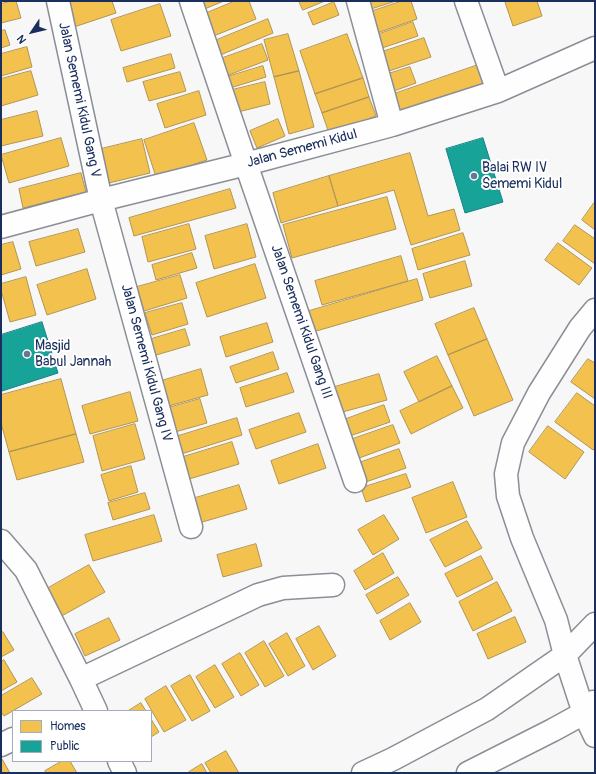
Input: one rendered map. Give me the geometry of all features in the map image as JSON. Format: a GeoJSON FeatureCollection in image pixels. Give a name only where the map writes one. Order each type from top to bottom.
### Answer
{"type":"FeatureCollection","features":[{"type":"Feature","properties":{"kind":"street","name":"Jalan Sememi Kidul Gang V"},"geometry":{"type":"LineString","coordinates":[[58,1],[101,200]]}},
{"type":"Feature","properties":{"kind":"street","name":"Jalan Sememi Kidul Gang III"},"geometry":{"type":"LineString","coordinates":[[191,1],[355,481]]}},
{"type":"Feature","properties":{"kind":"street"},"geometry":{"type":"LineString","coordinates":[[358,1],[392,126]]}},
{"type":"Feature","properties":{"kind":"street"},"geometry":{"type":"LineString","coordinates":[[466,1],[498,90]]}},
{"type":"Feature","properties":{"kind":"street","name":"Jalan Sememi Kidul"},"geometry":{"type":"LineString","coordinates":[[1,227],[392,126],[498,90],[595,48]]}},
{"type":"Feature","properties":{"kind":"street","name":"Jalan Sememi Kidul Gang IV"},"geometry":{"type":"LineString","coordinates":[[101,200],[191,527]]}},
{"type":"Feature","properties":{"kind":"street"},"geometry":{"type":"LineString","coordinates":[[595,310],[580,328],[539,393],[513,443],[506,474],[508,496],[520,531],[556,620],[565,655],[589,706],[595,736]]}},
{"type":"Feature","properties":{"kind":"street"},"geometry":{"type":"LineString","coordinates":[[1,541],[26,570],[81,679],[90,709]]}},
{"type":"Feature","properties":{"kind":"street"},"geometry":{"type":"LineString","coordinates":[[81,679],[258,595],[283,588],[333,585]]}},
{"type":"Feature","properties":{"kind":"street"},"geometry":{"type":"LineString","coordinates":[[364,773],[487,709],[565,655],[595,624]]}},
{"type":"Feature","properties":{"kind":"street"},"geometry":{"type":"LineString","coordinates":[[468,773],[553,730],[589,706]]}},
{"type":"Feature","properties":{"kind":"street"},"geometry":{"type":"LineString","coordinates":[[1,744],[12,739]]}},
{"type":"Feature","properties":{"kind":"street"},"geometry":{"type":"LineString","coordinates":[[120,762],[125,773]]}},
{"type":"Feature","properties":{"kind":"building: Homes"},"geometry":{"type":"Polygon","coordinates":[[[16,1],[21,18],[1,23],[1,4],[16,1]]]}},
{"type":"Feature","properties":{"kind":"building: Homes"},"geometry":{"type":"Polygon","coordinates":[[[112,1],[116,13],[74,27],[66,2],[112,1]]]}},
{"type":"Feature","properties":{"kind":"building: Homes"},"geometry":{"type":"Polygon","coordinates":[[[198,1],[224,1],[202,10],[198,1]]]}},
{"type":"Feature","properties":{"kind":"building: Homes"},"geometry":{"type":"Polygon","coordinates":[[[235,1],[249,1],[256,19],[211,37],[202,15],[235,1]]]}},
{"type":"Feature","properties":{"kind":"building: Homes"},"geometry":{"type":"Polygon","coordinates":[[[299,1],[325,1],[303,10],[299,1]]]}},
{"type":"Feature","properties":{"kind":"building: Homes"},"geometry":{"type":"Polygon","coordinates":[[[364,1],[396,1],[368,10],[364,1]]]}},
{"type":"Feature","properties":{"kind":"building: Homes"},"geometry":{"type":"Polygon","coordinates":[[[402,1],[411,1],[417,19],[374,34],[367,13],[402,1]]]}},
{"type":"Feature","properties":{"kind":"building: Homes"},"geometry":{"type":"Polygon","coordinates":[[[537,1],[542,16],[513,26],[505,2],[537,1]]]}},
{"type":"Feature","properties":{"kind":"building: Homes"},"geometry":{"type":"Polygon","coordinates":[[[334,2],[339,15],[313,25],[308,13],[334,2]]]}},
{"type":"Feature","properties":{"kind":"building: Homes"},"geometry":{"type":"Polygon","coordinates":[[[160,4],[171,36],[121,51],[111,20],[160,4]]]}},
{"type":"Feature","properties":{"kind":"building: Homes"},"geometry":{"type":"Polygon","coordinates":[[[268,19],[273,33],[218,56],[212,42],[268,19]]]}},
{"type":"Feature","properties":{"kind":"building: Homes"},"geometry":{"type":"Polygon","coordinates":[[[413,22],[418,36],[376,50],[371,37],[413,22]]]}},
{"type":"Feature","properties":{"kind":"building: Homes"},"geometry":{"type":"Polygon","coordinates":[[[5,30],[10,45],[1,48],[1,31],[5,30]]]}},
{"type":"Feature","properties":{"kind":"building: Homes"},"geometry":{"type":"Polygon","coordinates":[[[288,34],[299,71],[274,77],[264,40],[288,34]]]}},
{"type":"Feature","properties":{"kind":"building: Homes"},"geometry":{"type":"Polygon","coordinates":[[[347,34],[363,78],[315,94],[300,51],[347,34]]]}},
{"type":"Feature","properties":{"kind":"building: Homes"},"geometry":{"type":"Polygon","coordinates":[[[424,38],[431,57],[386,72],[379,53],[424,38]]]}},
{"type":"Feature","properties":{"kind":"building: Homes"},"geometry":{"type":"Polygon","coordinates":[[[262,44],[268,60],[226,76],[220,59],[262,44]]]}},
{"type":"Feature","properties":{"kind":"building: Homes"},"geometry":{"type":"Polygon","coordinates":[[[27,47],[32,67],[1,76],[1,54],[27,47]]]}},
{"type":"Feature","properties":{"kind":"building: Homes"},"geometry":{"type":"Polygon","coordinates":[[[171,54],[175,68],[127,82],[123,68],[171,54]]]}},
{"type":"Feature","properties":{"kind":"building: Homes"},"geometry":{"type":"Polygon","coordinates":[[[481,64],[489,85],[399,116],[391,95],[481,64]]]}},
{"type":"Feature","properties":{"kind":"building: Homes"},"geometry":{"type":"Polygon","coordinates":[[[263,66],[266,77],[230,88],[227,77],[263,66]]]}},
{"type":"Feature","properties":{"kind":"building: Homes"},"geometry":{"type":"Polygon","coordinates":[[[410,67],[416,83],[391,92],[385,75],[410,67]]]}},
{"type":"Feature","properties":{"kind":"building: Homes"},"geometry":{"type":"Polygon","coordinates":[[[31,71],[38,95],[1,106],[1,79],[31,71]]]}},
{"type":"Feature","properties":{"kind":"building: Homes"},"geometry":{"type":"Polygon","coordinates":[[[299,71],[314,127],[289,134],[274,77],[299,71]]]}},
{"type":"Feature","properties":{"kind":"building: Homes"},"geometry":{"type":"Polygon","coordinates":[[[180,72],[186,91],[149,101],[143,82],[180,72]]]}},
{"type":"Feature","properties":{"kind":"building: Homes"},"geometry":{"type":"Polygon","coordinates":[[[363,78],[369,97],[322,113],[315,94],[363,78]]]}},
{"type":"Feature","properties":{"kind":"building: Homes"},"geometry":{"type":"Polygon","coordinates":[[[265,82],[270,104],[238,112],[232,90],[265,82]]]}},
{"type":"Feature","properties":{"kind":"building: Homes"},"geometry":{"type":"Polygon","coordinates":[[[199,91],[206,115],[165,128],[157,104],[199,91]]]}},
{"type":"Feature","properties":{"kind":"building: Homes"},"geometry":{"type":"Polygon","coordinates":[[[369,97],[376,116],[329,133],[322,113],[369,97]]]}},
{"type":"Feature","properties":{"kind":"building: Homes"},"geometry":{"type":"Polygon","coordinates":[[[37,111],[43,136],[1,146],[1,120],[37,111]]]}},
{"type":"Feature","properties":{"kind":"building: Homes"},"geometry":{"type":"Polygon","coordinates":[[[278,119],[285,136],[257,148],[250,131],[278,119]]]}},
{"type":"Feature","properties":{"kind":"building: Homes"},"geometry":{"type":"Polygon","coordinates":[[[194,123],[207,160],[156,177],[144,140],[194,123]]]}},
{"type":"Feature","properties":{"kind":"building: Homes"},"geometry":{"type":"Polygon","coordinates":[[[61,138],[69,166],[9,183],[1,155],[61,138]]]}},
{"type":"Feature","properties":{"kind":"building: Homes"},"geometry":{"type":"Polygon","coordinates":[[[142,139],[150,173],[109,183],[101,149],[142,139]]]}},
{"type":"Feature","properties":{"kind":"building: Homes"},"geometry":{"type":"Polygon","coordinates":[[[410,153],[428,216],[454,209],[460,230],[411,245],[394,190],[338,206],[329,176],[410,153]]]}},
{"type":"Feature","properties":{"kind":"building: Homes"},"geometry":{"type":"Polygon","coordinates":[[[81,173],[86,192],[23,208],[19,189],[81,173]]]}},
{"type":"Feature","properties":{"kind":"building: Homes"},"geometry":{"type":"Polygon","coordinates":[[[329,176],[338,206],[281,223],[273,193],[329,176]]]}},
{"type":"Feature","properties":{"kind":"building: Homes"},"geometry":{"type":"Polygon","coordinates":[[[230,189],[236,208],[134,236],[129,218],[230,189]]]}},
{"type":"Feature","properties":{"kind":"building: Homes"},"geometry":{"type":"Polygon","coordinates":[[[387,197],[396,229],[292,258],[283,225],[387,197]]]}},
{"type":"Feature","properties":{"kind":"building: Homes"},"geometry":{"type":"Polygon","coordinates":[[[595,203],[595,230],[582,220],[595,203]]]}},
{"type":"Feature","properties":{"kind":"building: Homes"},"geometry":{"type":"Polygon","coordinates":[[[189,224],[196,249],[148,262],[142,237],[189,224]]]}},
{"type":"Feature","properties":{"kind":"building: Homes"},"geometry":{"type":"Polygon","coordinates":[[[247,224],[256,257],[214,269],[205,236],[247,224]]]}},
{"type":"Feature","properties":{"kind":"building: Homes"},"geometry":{"type":"Polygon","coordinates":[[[575,225],[595,239],[595,264],[563,241],[575,225]]]}},
{"type":"Feature","properties":{"kind":"building: Homes"},"geometry":{"type":"Polygon","coordinates":[[[78,229],[85,252],[36,266],[29,242],[78,229]]]}},
{"type":"Feature","properties":{"kind":"building: Homes"},"geometry":{"type":"Polygon","coordinates":[[[463,233],[470,255],[418,270],[412,249],[463,233]]]}},
{"type":"Feature","properties":{"kind":"building: Homes"},"geometry":{"type":"Polygon","coordinates":[[[13,242],[21,269],[1,275],[1,245],[13,242]]]}},
{"type":"Feature","properties":{"kind":"building: Homes"},"geometry":{"type":"Polygon","coordinates":[[[558,243],[592,268],[579,285],[545,260],[558,243]]]}},
{"type":"Feature","properties":{"kind":"building: Homes"},"geometry":{"type":"Polygon","coordinates":[[[192,253],[197,268],[156,280],[152,265],[192,253]]]}},
{"type":"Feature","properties":{"kind":"building: Homes"},"geometry":{"type":"Polygon","coordinates":[[[401,256],[408,281],[322,305],[315,281],[401,256]]]}},
{"type":"Feature","properties":{"kind":"building: Homes"},"geometry":{"type":"Polygon","coordinates":[[[465,261],[472,286],[430,298],[423,274],[465,261]]]}},
{"type":"Feature","properties":{"kind":"building: Homes"},"geometry":{"type":"Polygon","coordinates":[[[255,264],[266,298],[207,317],[196,283],[255,264]]]}},
{"type":"Feature","properties":{"kind":"building: Homes"},"geometry":{"type":"Polygon","coordinates":[[[87,269],[96,299],[47,315],[37,285],[87,269]]]}},
{"type":"Feature","properties":{"kind":"building: Homes"},"geometry":{"type":"Polygon","coordinates":[[[180,275],[187,298],[144,311],[137,287],[180,275]]]}},
{"type":"Feature","properties":{"kind":"building: Homes"},"geometry":{"type":"Polygon","coordinates":[[[26,277],[36,315],[10,322],[1,290],[1,284],[26,277]]]}},
{"type":"Feature","properties":{"kind":"building: Homes"},"geometry":{"type":"Polygon","coordinates":[[[417,279],[423,300],[313,332],[306,312],[417,279]]]}},
{"type":"Feature","properties":{"kind":"building: Homes"},"geometry":{"type":"Polygon","coordinates":[[[182,303],[188,324],[152,335],[145,313],[182,303]]]}},
{"type":"Feature","properties":{"kind":"building: Homes"},"geometry":{"type":"Polygon","coordinates":[[[474,308],[487,339],[448,355],[435,324],[474,308]]]}},
{"type":"Feature","properties":{"kind":"building: Homes"},"geometry":{"type":"Polygon","coordinates":[[[267,323],[273,342],[226,357],[220,337],[267,323]]]}},
{"type":"Feature","properties":{"kind":"building: Homes"},"geometry":{"type":"Polygon","coordinates":[[[185,329],[190,345],[153,356],[148,340],[185,329]]]}},
{"type":"Feature","properties":{"kind":"building: Homes"},"geometry":{"type":"Polygon","coordinates":[[[487,339],[513,400],[474,416],[448,355],[487,339]]]}},
{"type":"Feature","properties":{"kind":"building: Homes"},"geometry":{"type":"Polygon","coordinates":[[[273,352],[279,369],[236,383],[230,367],[273,352]]]}},
{"type":"Feature","properties":{"kind":"building: Homes"},"geometry":{"type":"Polygon","coordinates":[[[437,356],[452,386],[419,402],[404,372],[437,356]]]}},
{"type":"Feature","properties":{"kind":"building: Homes"},"geometry":{"type":"Polygon","coordinates":[[[588,359],[595,363],[595,399],[571,382],[588,359]]]}},
{"type":"Feature","properties":{"kind":"building: Homes"},"geometry":{"type":"Polygon","coordinates":[[[201,369],[208,395],[165,407],[158,382],[201,369]]]}},
{"type":"Feature","properties":{"kind":"building: Homes"},"geometry":{"type":"Polygon","coordinates":[[[287,373],[294,392],[246,407],[240,388],[287,373]]]}},
{"type":"Feature","properties":{"kind":"building: Homes"},"geometry":{"type":"Polygon","coordinates":[[[379,374],[387,400],[335,414],[328,389],[379,374]]]}},
{"type":"Feature","properties":{"kind":"building: Homes"},"geometry":{"type":"Polygon","coordinates":[[[61,379],[76,434],[9,452],[1,423],[1,395],[61,379]]]}},
{"type":"Feature","properties":{"kind":"building: Homes"},"geometry":{"type":"Polygon","coordinates":[[[452,386],[463,408],[411,434],[400,411],[452,386]]]}},
{"type":"Feature","properties":{"kind":"building: Homes"},"geometry":{"type":"Polygon","coordinates":[[[130,392],[138,421],[90,434],[82,406],[130,392]]]}},
{"type":"Feature","properties":{"kind":"building: Homes"},"geometry":{"type":"Polygon","coordinates":[[[577,393],[595,406],[595,448],[593,450],[555,422],[577,393]]]}},
{"type":"Feature","properties":{"kind":"building: Homes"},"geometry":{"type":"Polygon","coordinates":[[[200,399],[207,423],[175,432],[168,408],[200,399]]]}},
{"type":"Feature","properties":{"kind":"building: Homes"},"geometry":{"type":"Polygon","coordinates":[[[384,405],[390,422],[347,437],[341,421],[384,405]]]}},
{"type":"Feature","properties":{"kind":"building: Homes"},"geometry":{"type":"Polygon","coordinates":[[[299,413],[306,432],[256,449],[249,430],[299,413]]]}},
{"type":"Feature","properties":{"kind":"building: Homes"},"geometry":{"type":"Polygon","coordinates":[[[237,418],[242,435],[178,455],[172,438],[237,418]]]}},
{"type":"Feature","properties":{"kind":"building: Homes"},"geometry":{"type":"Polygon","coordinates":[[[135,424],[145,459],[102,471],[93,436],[135,424]]]}},
{"type":"Feature","properties":{"kind":"building: Homes"},"geometry":{"type":"Polygon","coordinates":[[[393,425],[400,443],[351,461],[344,442],[393,425]]]}},
{"type":"Feature","properties":{"kind":"building: Homes"},"geometry":{"type":"Polygon","coordinates":[[[548,426],[584,452],[565,479],[529,452],[548,426]]]}},
{"type":"Feature","properties":{"kind":"building: Homes"},"geometry":{"type":"Polygon","coordinates":[[[76,434],[84,462],[17,480],[9,452],[76,434]]]}},
{"type":"Feature","properties":{"kind":"building: Homes"},"geometry":{"type":"Polygon","coordinates":[[[232,442],[239,464],[186,480],[180,458],[232,442]]]}},
{"type":"Feature","properties":{"kind":"building: Homes"},"geometry":{"type":"Polygon","coordinates":[[[318,444],[326,468],[279,484],[271,461],[318,444]]]}},
{"type":"Feature","properties":{"kind":"building: Homes"},"geometry":{"type":"Polygon","coordinates":[[[399,449],[406,468],[360,484],[353,465],[399,449]]]}},
{"type":"Feature","properties":{"kind":"building: Homes"},"geometry":{"type":"Polygon","coordinates":[[[131,466],[138,492],[109,501],[101,475],[131,466]]]}},
{"type":"Feature","properties":{"kind":"building: Homes"},"geometry":{"type":"Polygon","coordinates":[[[406,474],[411,487],[366,502],[361,488],[406,474]]]}},
{"type":"Feature","properties":{"kind":"building: Homes"},"geometry":{"type":"Polygon","coordinates":[[[453,482],[467,517],[426,533],[412,498],[453,482]]]}},
{"type":"Feature","properties":{"kind":"building: Homes"},"geometry":{"type":"Polygon","coordinates":[[[239,485],[247,509],[199,523],[192,499],[239,485]]]}},
{"type":"Feature","properties":{"kind":"building: Homes"},"geometry":{"type":"Polygon","coordinates":[[[145,493],[150,509],[113,520],[108,503],[145,493]]]}},
{"type":"Feature","properties":{"kind":"building: Homes"},"geometry":{"type":"Polygon","coordinates":[[[154,515],[162,541],[93,561],[85,535],[154,515]]]}},
{"type":"Feature","properties":{"kind":"building: Homes"},"geometry":{"type":"Polygon","coordinates":[[[384,515],[399,539],[373,555],[358,530],[384,515]]]}},
{"type":"Feature","properties":{"kind":"building: Homes"},"geometry":{"type":"Polygon","coordinates":[[[467,521],[482,548],[445,567],[430,540],[467,521]]]}},
{"type":"Feature","properties":{"kind":"building: Homes"},"geometry":{"type":"Polygon","coordinates":[[[256,544],[262,566],[223,577],[217,555],[256,544]]]}},
{"type":"Feature","properties":{"kind":"building: Homes"},"geometry":{"type":"Polygon","coordinates":[[[383,553],[394,573],[365,590],[354,571],[383,553]]]}},
{"type":"Feature","properties":{"kind":"building: Homes"},"geometry":{"type":"Polygon","coordinates":[[[481,556],[493,579],[457,597],[445,574],[481,556]]]}},
{"type":"Feature","properties":{"kind":"building: Homes"},"geometry":{"type":"Polygon","coordinates":[[[89,565],[105,592],[58,618],[43,591],[89,565]]]}},
{"type":"Feature","properties":{"kind":"building: Homes"},"geometry":{"type":"Polygon","coordinates":[[[398,577],[409,595],[377,614],[366,595],[398,577]]]}},
{"type":"Feature","properties":{"kind":"building: Homes"},"geometry":{"type":"Polygon","coordinates":[[[497,582],[512,611],[473,631],[459,602],[497,582]]]}},
{"type":"Feature","properties":{"kind":"building: Homes"},"geometry":{"type":"Polygon","coordinates":[[[410,603],[421,622],[390,640],[380,621],[410,603]]]}},
{"type":"Feature","properties":{"kind":"building: Homes"},"geometry":{"type":"Polygon","coordinates":[[[515,617],[526,642],[488,659],[477,634],[515,617]]]}},
{"type":"Feature","properties":{"kind":"building: Homes"},"geometry":{"type":"Polygon","coordinates":[[[109,618],[120,640],[85,656],[75,634],[109,618]]]}},
{"type":"Feature","properties":{"kind":"building: Homes"},"geometry":{"type":"Polygon","coordinates":[[[319,626],[336,656],[313,670],[296,639],[319,626]]]}},
{"type":"Feature","properties":{"kind":"building: Homes"},"geometry":{"type":"Polygon","coordinates":[[[3,632],[14,650],[1,657],[1,633],[3,632]]]}},
{"type":"Feature","properties":{"kind":"building: Homes"},"geometry":{"type":"Polygon","coordinates":[[[287,633],[305,666],[288,676],[269,644],[287,633]]]}},
{"type":"Feature","properties":{"kind":"building: Homes"},"geometry":{"type":"Polygon","coordinates":[[[264,641],[284,676],[265,687],[245,653],[264,641]]]}},
{"type":"Feature","properties":{"kind":"building: Homes"},"geometry":{"type":"Polygon","coordinates":[[[240,653],[259,685],[241,696],[222,664],[240,653]]]}},
{"type":"Feature","properties":{"kind":"building: Homes"},"geometry":{"type":"Polygon","coordinates":[[[4,660],[17,682],[1,691],[1,662],[4,660]]]}},
{"type":"Feature","properties":{"kind":"building: Homes"},"geometry":{"type":"Polygon","coordinates":[[[215,665],[234,697],[215,708],[196,677],[215,665]]]}},
{"type":"Feature","properties":{"kind":"building: Homes"},"geometry":{"type":"Polygon","coordinates":[[[190,675],[210,711],[192,721],[171,686],[190,675]]]}},
{"type":"Feature","properties":{"kind":"building: Homes"},"geometry":{"type":"Polygon","coordinates":[[[32,678],[42,694],[4,716],[1,712],[1,696],[32,678]]]}},
{"type":"Feature","properties":{"kind":"building: Homes"},"geometry":{"type":"Polygon","coordinates":[[[166,686],[186,720],[164,732],[145,699],[166,686]]]}},
{"type":"Feature","properties":{"kind":"building: Homes"},"geometry":{"type":"Polygon","coordinates":[[[141,703],[145,710],[130,710],[141,703]]]}},
{"type":"Feature","properties":{"kind":"building: Homes"},"geometry":{"type":"Polygon","coordinates":[[[152,721],[159,732],[152,736],[152,721]]]}},
{"type":"Feature","properties":{"kind":"building: Homes"},"geometry":{"type":"Polygon","coordinates":[[[226,751],[239,773],[211,773],[205,763],[226,751]]]}},
{"type":"Feature","properties":{"kind":"building: Homes"},"geometry":{"type":"Polygon","coordinates":[[[2,759],[10,773],[1,773],[2,759]]]}},
{"type":"Feature","properties":{"kind":"building: Homes"},"geometry":{"type":"Polygon","coordinates":[[[60,762],[71,762],[77,773],[46,773],[45,771],[60,762]]]}},
{"type":"Feature","properties":{"kind":"building: Homes"},"geometry":{"type":"Polygon","coordinates":[[[202,764],[207,773],[189,772],[202,764]]]}},
{"type":"Feature","properties":{"kind":"building: Public","name":"Balai RW IV Sememi Kidul"},"geometry":{"type":"Polygon","coordinates":[[[483,138],[503,202],[465,213],[446,149],[483,138]]]}},
{"type":"Feature","properties":{"kind":"building: Public","name":"Masjid Babul Jannah"},"geometry":{"type":"Polygon","coordinates":[[[42,322],[58,373],[2,391],[1,335],[42,322]]]}},
{"type":"Feature","properties":{"kind":"place","name":"Balai RW IV Sememi Kidul"},"geometry":{"type":"Point","coordinates":[474,176]}},
{"type":"Feature","properties":{"kind":"place","name":"Masjid Babul Jannah"},"geometry":{"type":"Point","coordinates":[27,354]}}]}
